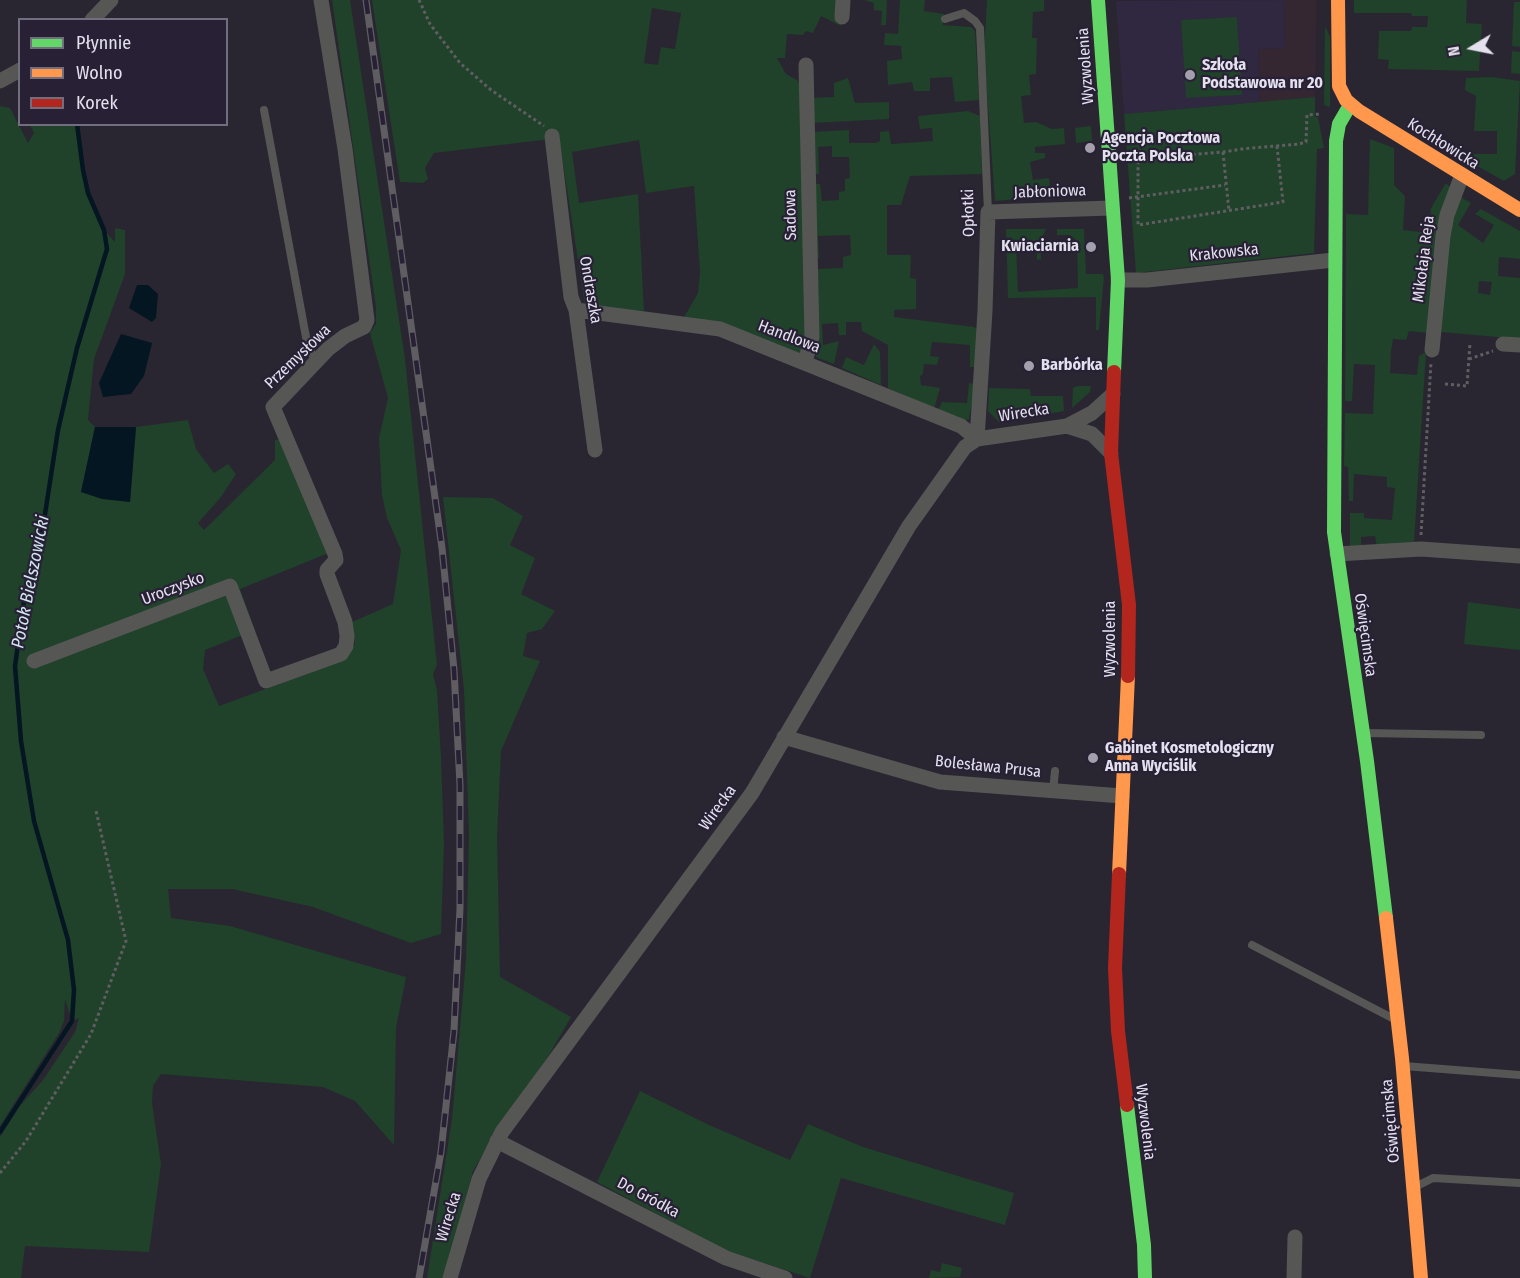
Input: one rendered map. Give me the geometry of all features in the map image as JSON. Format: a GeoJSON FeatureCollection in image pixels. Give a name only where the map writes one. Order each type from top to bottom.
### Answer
{"type":"FeatureCollection","features":[{"type":"Feature","properties":{"kind":"street"},"geometry":{"type":"LineString","coordinates":[[94,18],[111,0]]}},
{"type":"Feature","properties":{"kind":"street","name":"Przemysłowa"},"geometry":{"type":"LineString","coordinates":[[266,681],[341,654],[347,636],[327,574],[327,570],[336,560],[273,407],[316,360],[345,336],[364,327],[367,320],[347,160],[321,0]]}},
{"type":"Feature","properties":{"kind":"street"},"geometry":{"type":"LineString","coordinates":[[842,17],[843,0]]}},
{"type":"Feature","properties":{"kind":"street","name":"Wyzwolenia"},"geometry":{"type":"LineString","coordinates":[[1098,0],[1118,280],[1111,453],[1129,605],[1116,899],[1116,1010],[1145,1278]]}},
{"type":"Feature","properties":{"kind":"street"},"geometry":{"type":"LineString","coordinates":[[1338,0],[1339,86],[1350,105]]}},
{"type":"Feature","properties":{"kind":"street","name":"Sadowa"},"geometry":{"type":"LineString","coordinates":[[805,362],[812,338],[806,65]]}},
{"type":"Feature","properties":{"kind":"street"},"geometry":{"type":"LineString","coordinates":[[0,81],[18,71]]}},
{"type":"Feature","properties":{"kind":"street","name":"Kochłowicka"},"geometry":{"type":"LineString","coordinates":[[1350,105],[1520,210]]}},
{"type":"Feature","properties":{"kind":"street","name":"Oświęcimska"},"geometry":{"type":"LineString","coordinates":[[1350,105],[1342,118],[1337,137],[1333,466],[1337,554],[1363,733],[1397,1021],[1421,1278]]}},
{"type":"Feature","properties":{"kind":"street","name":"Ondraszka"},"geometry":{"type":"LineString","coordinates":[[552,136],[570,297],[576,310],[595,450]]}},
{"type":"Feature","properties":{"kind":"street","name":"Mikołaja Reja"},"geometry":{"type":"LineString","coordinates":[[1432,350],[1445,225],[1462,175]]}},
{"type":"Feature","properties":{"kind":"street","name":"Jabłoniowa"},"geometry":{"type":"LineString","coordinates":[[988,212],[1113,208]]}},
{"type":"Feature","properties":{"kind":"street","name":"Opłotki"},"geometry":{"type":"LineString","coordinates":[[977,439],[986,310],[988,212]]}},
{"type":"Feature","properties":{"kind":"street","name":"Krakowska"},"geometry":{"type":"LineString","coordinates":[[1118,280],[1147,280],[1334,260]]}},
{"type":"Feature","properties":{"kind":"street","name":"Handlowa"},"geometry":{"type":"LineString","coordinates":[[576,310],[720,329],[961,426],[977,439]]}},
{"type":"Feature","properties":{"kind":"street"},"geometry":{"type":"LineString","coordinates":[[1503,344],[1520,345]]}},
{"type":"Feature","properties":{"kind":"street","name":"Wirecka"},"geometry":{"type":"LineString","coordinates":[[450,1278],[479,1179],[497,1141],[562,1048],[747,800],[909,526],[965,447],[977,439],[1067,426],[1092,413],[1113,394]]}},
{"type":"Feature","properties":{"kind":"street","name":"Wirecka"},"geometry":{"type":"LineString","coordinates":[[1067,426],[1092,434],[1111,453]]}},
{"type":"Feature","properties":{"kind":"street"},"geometry":{"type":"LineString","coordinates":[[1337,554],[1421,549],[1520,556]]}},
{"type":"Feature","properties":{"kind":"street","name":"Uroczysko"},"geometry":{"type":"LineString","coordinates":[[34,662],[230,586],[266,681]]}},
{"type":"Feature","properties":{"kind":"street","name":"Bolesława Prusa"},"geometry":{"type":"LineString","coordinates":[[784,737],[931,780],[1122,796]]}},
{"type":"Feature","properties":{"kind":"street","name":"Do Gródka"},"geometry":{"type":"LineString","coordinates":[[497,1141],[726,1258],[740,1271],[785,1278]]}},
{"type":"Feature","properties":{"kind":"street"},"geometry":{"type":"LineString","coordinates":[[1294,1278],[1295,1237]]}},
{"type":"Feature","properties":{"kind":"lane","name":"Opłotki"},"geometry":{"type":"LineString","coordinates":[[945,19],[964,14],[975,21],[980,28],[988,212]]}},
{"type":"Feature","properties":{"kind":"lane"},"geometry":{"type":"LineString","coordinates":[[264,110],[308,348],[316,360]]}},
{"type":"Feature","properties":{"kind":"lane"},"geometry":{"type":"LineString","coordinates":[[1363,733],[1481,735]]}},
{"type":"Feature","properties":{"kind":"lane"},"geometry":{"type":"LineString","coordinates":[[1053,792],[1055,771]]}},
{"type":"Feature","properties":{"kind":"lane"},"geometry":{"type":"LineString","coordinates":[[1252,945],[1397,1021]]}},
{"type":"Feature","properties":{"kind":"lane"},"geometry":{"type":"LineString","coordinates":[[1402,1065],[1520,1076]]}},
{"type":"Feature","properties":{"kind":"lane"},"geometry":{"type":"LineString","coordinates":[[1413,1188],[1433,1178],[1520,1184]]}},
{"type":"Feature","properties":{"kind":"path"},"geometry":{"type":"LineString","coordinates":[[418,0],[430,24],[460,63],[491,90],[544,126],[552,136]]}},
{"type":"Feature","properties":{"kind":"path"},"geometry":{"type":"LineString","coordinates":[[1277,146],[1283,202],[1138,225],[1138,159],[1306,142],[1307,115],[1321,114]]}},
{"type":"Feature","properties":{"kind":"path"},"geometry":{"type":"LineString","coordinates":[[1223,152],[1229,211]]}},
{"type":"Feature","properties":{"kind":"path"},"geometry":{"type":"LineString","coordinates":[[1127,198],[1225,185]]}},
{"type":"Feature","properties":{"kind":"path"},"geometry":{"type":"LineString","coordinates":[[1445,384],[1467,386],[1470,343]]}},
{"type":"Feature","properties":{"kind":"path"},"geometry":{"type":"LineString","coordinates":[[1421,549],[1432,350]]}},
{"type":"Feature","properties":{"kind":"path"},"geometry":{"type":"LineString","coordinates":[[0,1173],[26,1141],[91,1034],[126,941],[96,811]]}},
{"type":"Feature","properties":{"kind":"shaded area"},"geometry":{"type":"Polygon","coordinates":[[[1284,0],[1316,0],[1315,97],[1260,102],[1258,49],[1285,48],[1284,0]]]}},
{"type":"Feature","properties":{"kind":"shaded area","name":"Szkoła Podstawowa nr 20"},"geometry":{"type":"Polygon","coordinates":[[[1284,0],[1285,48],[1258,49],[1260,102],[1124,114],[1116,1],[1284,0]]]}},
{"type":"Feature","properties":{"kind":"green space"},"geometry":{"type":"Polygon","coordinates":[[[332,0],[350,0],[405,359],[437,665],[433,674],[437,690],[444,843],[441,934],[411,943],[313,907],[232,889],[168,889],[171,918],[230,926],[406,977],[396,1028],[394,1145],[355,1101],[323,1087],[161,1074],[153,1086],[152,1103],[161,1164],[149,1252],[25,1246],[21,1278],[0,1278],[0,1137],[19,1107],[43,1080],[75,1032],[79,1018],[72,1021],[65,999],[64,1021],[59,1033],[0,1126],[0,106],[10,108],[28,143],[34,133],[30,126],[77,126],[88,193],[104,230],[115,242],[115,228],[125,230],[125,274],[94,359],[88,420],[95,427],[81,492],[130,502],[136,427],[188,420],[196,449],[214,473],[228,464],[236,474],[221,497],[198,523],[204,530],[275,460],[275,440],[283,439],[331,552],[240,589],[255,630],[205,650],[203,669],[219,706],[345,660],[355,644],[350,623],[393,604],[401,550],[387,518],[382,495],[379,438],[388,398],[370,333],[376,324],[376,307],[332,0]]]}},
{"type":"Feature","properties":{"kind":"green space"},"geometry":{"type":"Polygon","coordinates":[[[372,0],[839,0],[841,26],[821,16],[813,33],[806,31],[803,35],[787,34],[785,58],[777,58],[786,74],[797,80],[801,86],[807,338],[803,352],[799,354],[683,319],[698,293],[700,272],[694,186],[646,193],[639,140],[572,152],[579,203],[638,194],[644,311],[591,308],[585,305],[559,138],[434,153],[425,168],[428,179],[423,183],[400,182],[372,0]],[[652,8],[644,63],[658,65],[661,47],[675,49],[681,13],[652,8]]]}},
{"type":"Feature","properties":{"kind":"green space"},"geometry":{"type":"Polygon","coordinates":[[[864,0],[887,0],[886,25],[881,25],[882,11],[874,10],[874,3],[864,0]]]}},
{"type":"Feature","properties":{"kind":"green space"},"geometry":{"type":"Polygon","coordinates":[[[900,0],[925,0],[924,11],[944,14],[943,25],[971,27],[975,31],[979,100],[955,102],[952,77],[930,78],[930,91],[914,91],[912,82],[888,85],[887,61],[902,59],[901,46],[884,45],[885,33],[898,34],[900,0]]]}},
{"type":"Feature","properties":{"kind":"green space"},"geometry":{"type":"Polygon","coordinates":[[[987,0],[1044,0],[1044,11],[1033,12],[1032,38],[1037,38],[1036,74],[1029,75],[1031,95],[1021,96],[1024,123],[1036,122],[1052,129],[1064,128],[1065,144],[1035,147],[1035,153],[1045,153],[1045,158],[1030,162],[1033,180],[1049,178],[1051,196],[995,201],[984,53],[987,0]]]}},
{"type":"Feature","properties":{"kind":"green space"},"geometry":{"type":"Polygon","coordinates":[[[1354,0],[1467,0],[1466,23],[1482,24],[1479,71],[1388,69],[1389,60],[1378,59],[1379,31],[1411,31],[1412,27],[1427,27],[1428,16],[1412,16],[1411,13],[1354,13],[1354,0]]]}},
{"type":"Feature","properties":{"kind":"green space"},"geometry":{"type":"Polygon","coordinates":[[[1514,2],[1520,2],[1520,47],[1512,46],[1514,2]]]}},
{"type":"Feature","properties":{"kind":"green space"},"geometry":{"type":"Polygon","coordinates":[[[1237,17],[1242,95],[1186,98],[1181,20],[1237,17]]]}},
{"type":"Feature","properties":{"kind":"green space"},"geometry":{"type":"Polygon","coordinates":[[[1325,26],[1330,37],[1330,107],[1324,105],[1325,26]]]}},
{"type":"Feature","properties":{"kind":"green space"},"geometry":{"type":"Polygon","coordinates":[[[1512,51],[1520,52],[1520,74],[1511,73],[1512,51]]]}},
{"type":"Feature","properties":{"kind":"green space"},"geometry":{"type":"Polygon","coordinates":[[[1492,77],[1520,81],[1515,174],[1504,181],[1472,163],[1474,154],[1497,154],[1497,131],[1474,131],[1476,96],[1465,90],[1466,78],[1492,77]]]}},
{"type":"Feature","properties":{"kind":"green space"},"geometry":{"type":"Polygon","coordinates":[[[848,78],[855,103],[889,102],[889,119],[812,123],[811,98],[834,97],[834,83],[848,78]]]}},
{"type":"Feature","properties":{"kind":"green space"},"geometry":{"type":"Polygon","coordinates":[[[1315,97],[1315,117],[1318,117],[1324,148],[1317,149],[1314,253],[1136,273],[1124,114],[1315,97]]]}},
{"type":"Feature","properties":{"kind":"green space"},"geometry":{"type":"Polygon","coordinates":[[[968,111],[980,116],[982,174],[910,176],[901,205],[887,205],[887,255],[911,255],[910,278],[916,279],[916,309],[894,310],[894,317],[974,327],[980,332],[976,367],[970,367],[970,345],[932,342],[930,356],[939,357],[937,365],[924,364],[923,374],[920,376],[921,385],[940,388],[934,409],[888,388],[888,345],[862,331],[861,322],[846,322],[846,335],[839,335],[838,323],[822,324],[823,345],[839,341],[834,364],[816,357],[815,269],[843,268],[843,257],[851,255],[850,235],[818,236],[819,258],[814,259],[813,184],[820,184],[822,201],[839,200],[839,192],[845,191],[845,179],[850,178],[849,157],[832,157],[832,146],[818,147],[819,174],[813,174],[812,132],[849,130],[849,143],[876,143],[880,141],[880,132],[889,131],[891,144],[933,141],[932,128],[920,129],[918,116],[968,111]]]}},
{"type":"Feature","properties":{"kind":"green space"},"geometry":{"type":"Polygon","coordinates":[[[1091,126],[1092,141],[1076,143],[1075,128],[1091,126]]]}},
{"type":"Feature","properties":{"kind":"green space"},"geometry":{"type":"Polygon","coordinates":[[[1370,139],[1394,148],[1394,185],[1405,196],[1403,230],[1429,233],[1431,208],[1446,183],[1451,188],[1428,333],[1409,331],[1406,340],[1393,339],[1391,351],[1390,373],[1417,375],[1419,356],[1426,352],[1414,543],[1377,546],[1375,536],[1361,537],[1361,547],[1350,547],[1350,513],[1364,513],[1364,518],[1392,520],[1395,488],[1387,487],[1387,477],[1354,474],[1353,501],[1349,501],[1348,467],[1344,466],[1345,413],[1373,414],[1375,365],[1354,364],[1352,401],[1345,401],[1346,214],[1368,215],[1370,139]]]}},
{"type":"Feature","properties":{"kind":"green space"},"geometry":{"type":"Polygon","coordinates":[[[1459,196],[1471,203],[1458,225],[1483,243],[1494,225],[1475,214],[1481,209],[1520,231],[1520,259],[1499,257],[1498,276],[1520,278],[1520,339],[1440,332],[1447,237],[1459,196]],[[1479,281],[1478,293],[1490,295],[1492,282],[1479,281]]]}},
{"type":"Feature","properties":{"kind":"green space"},"geometry":{"type":"Polygon","coordinates":[[[1006,229],[1046,229],[1040,242],[1041,259],[1037,260],[1037,244],[1016,245],[1018,292],[1078,288],[1077,241],[1070,235],[1057,235],[1057,229],[1084,229],[1086,274],[1103,274],[1104,278],[1099,330],[1096,330],[1096,297],[1008,298],[1006,229]]]}},
{"type":"Feature","properties":{"kind":"green space"},"geometry":{"type":"Polygon","coordinates":[[[874,344],[880,352],[881,385],[842,368],[846,357],[864,365],[874,344]]]}},
{"type":"Feature","properties":{"kind":"green space"},"geometry":{"type":"Polygon","coordinates":[[[969,383],[975,384],[969,419],[963,421],[938,411],[942,402],[967,403],[969,383]]]}},
{"type":"Feature","properties":{"kind":"green space"},"geometry":{"type":"Polygon","coordinates":[[[1091,386],[1090,392],[1072,408],[1073,388],[1091,386]]]}},
{"type":"Feature","properties":{"kind":"green space"},"geometry":{"type":"Polygon","coordinates":[[[989,388],[1030,389],[1031,396],[1063,396],[1064,411],[1000,423],[988,411],[989,388]]]}},
{"type":"Feature","properties":{"kind":"green space"},"geometry":{"type":"Polygon","coordinates":[[[443,497],[493,498],[523,516],[510,545],[535,558],[521,594],[555,611],[542,629],[527,633],[523,656],[540,661],[501,751],[497,837],[500,977],[571,1017],[549,1055],[500,1125],[473,1171],[444,1278],[427,1278],[452,1119],[466,960],[469,834],[464,690],[443,497]]]}},
{"type":"Feature","properties":{"kind":"green space"},"geometry":{"type":"Polygon","coordinates":[[[1468,602],[1520,609],[1520,650],[1464,644],[1468,602]]]}},
{"type":"Feature","properties":{"kind":"green space"},"geometry":{"type":"Polygon","coordinates":[[[640,1091],[707,1124],[790,1160],[808,1124],[863,1147],[1014,1193],[1005,1225],[841,1178],[810,1278],[727,1251],[597,1182],[640,1091]]]}},
{"type":"Feature","properties":{"kind":"green space"},"geometry":{"type":"Polygon","coordinates":[[[942,1263],[962,1268],[960,1277],[929,1278],[931,1270],[940,1272],[942,1263]]]}},
{"type":"Feature","properties":{"kind":"water"},"geometry":{"type":"Polygon","coordinates":[[[137,285],[148,285],[158,294],[156,318],[152,322],[129,308],[137,285]]]}},
{"type":"Feature","properties":{"kind":"water"},"geometry":{"type":"Polygon","coordinates":[[[121,334],[152,343],[144,376],[131,394],[103,397],[99,383],[121,334]]]}},
{"type":"Feature","properties":{"kind":"water"},"geometry":{"type":"Polygon","coordinates":[[[95,427],[136,427],[130,502],[102,499],[81,492],[95,427]]]}},
{"type":"Feature","properties":{"kind":"waterway","name":"Potok Bielszowicki"},"geometry":{"type":"LineString","coordinates":[[0,1132],[72,1021],[74,990],[68,940],[34,821],[21,741],[15,666],[24,601],[37,566],[58,430],[77,348],[107,249],[104,230],[88,193],[77,126]]}},
{"type":"Feature","properties":{"kind":"railway"},"geometry":{"type":"LineString","coordinates":[[366,0],[442,548],[454,670],[460,785],[460,908],[454,1031],[441,1152],[419,1278]]}},
{"type":"Feature","properties":{"kind":"traffic: fast"},"geometry":{"type":"LineString","coordinates":[[1098,0],[1118,280],[1114,372]]}},
{"type":"Feature","properties":{"kind":"traffic: fast"},"geometry":{"type":"LineString","coordinates":[[1350,105],[1339,124],[1336,141],[1334,532],[1367,761],[1386,918]]}},
{"type":"Feature","properties":{"kind":"traffic: fast"},"geometry":{"type":"LineString","coordinates":[[1127,1105],[1144,1245],[1145,1278]]}},
{"type":"Feature","properties":{"kind":"traffic: slow"},"geometry":{"type":"LineString","coordinates":[[1338,0],[1339,86],[1346,100],[1359,111],[1520,210]]}},
{"type":"Feature","properties":{"kind":"traffic: slow"},"geometry":{"type":"LineString","coordinates":[[1119,874],[1128,676]]}},
{"type":"Feature","properties":{"kind":"traffic: slow"},"geometry":{"type":"LineString","coordinates":[[1386,918],[1402,1058],[1421,1278]]}},
{"type":"Feature","properties":{"kind":"traffic: jam"},"geometry":{"type":"LineString","coordinates":[[1114,372],[1111,453],[1129,605],[1128,676]]}},
{"type":"Feature","properties":{"kind":"traffic: jam"},"geometry":{"type":"LineString","coordinates":[[1119,874],[1115,968],[1118,1031],[1127,1105]]}},
{"type":"Feature","properties":{"kind":"place","name":"Szkoła Podstawowa nr 20"},"geometry":{"type":"Point","coordinates":[1190,75]}},
{"type":"Feature","properties":{"kind":"place","name":"Agencja Pocztowa Poczta Polska"},"geometry":{"type":"Point","coordinates":[1090,148]}},
{"type":"Feature","properties":{"kind":"place","name":"Kwiaciarnia"},"geometry":{"type":"Point","coordinates":[1091,247]}},
{"type":"Feature","properties":{"kind":"place","name":"Barbórka"},"geometry":{"type":"Point","coordinates":[1029,366]}},
{"type":"Feature","properties":{"kind":"place","name":"Gabinet Kosmetologiczny Anna Wyciślik"},"geometry":{"type":"Point","coordinates":[1093,758]}}]}
